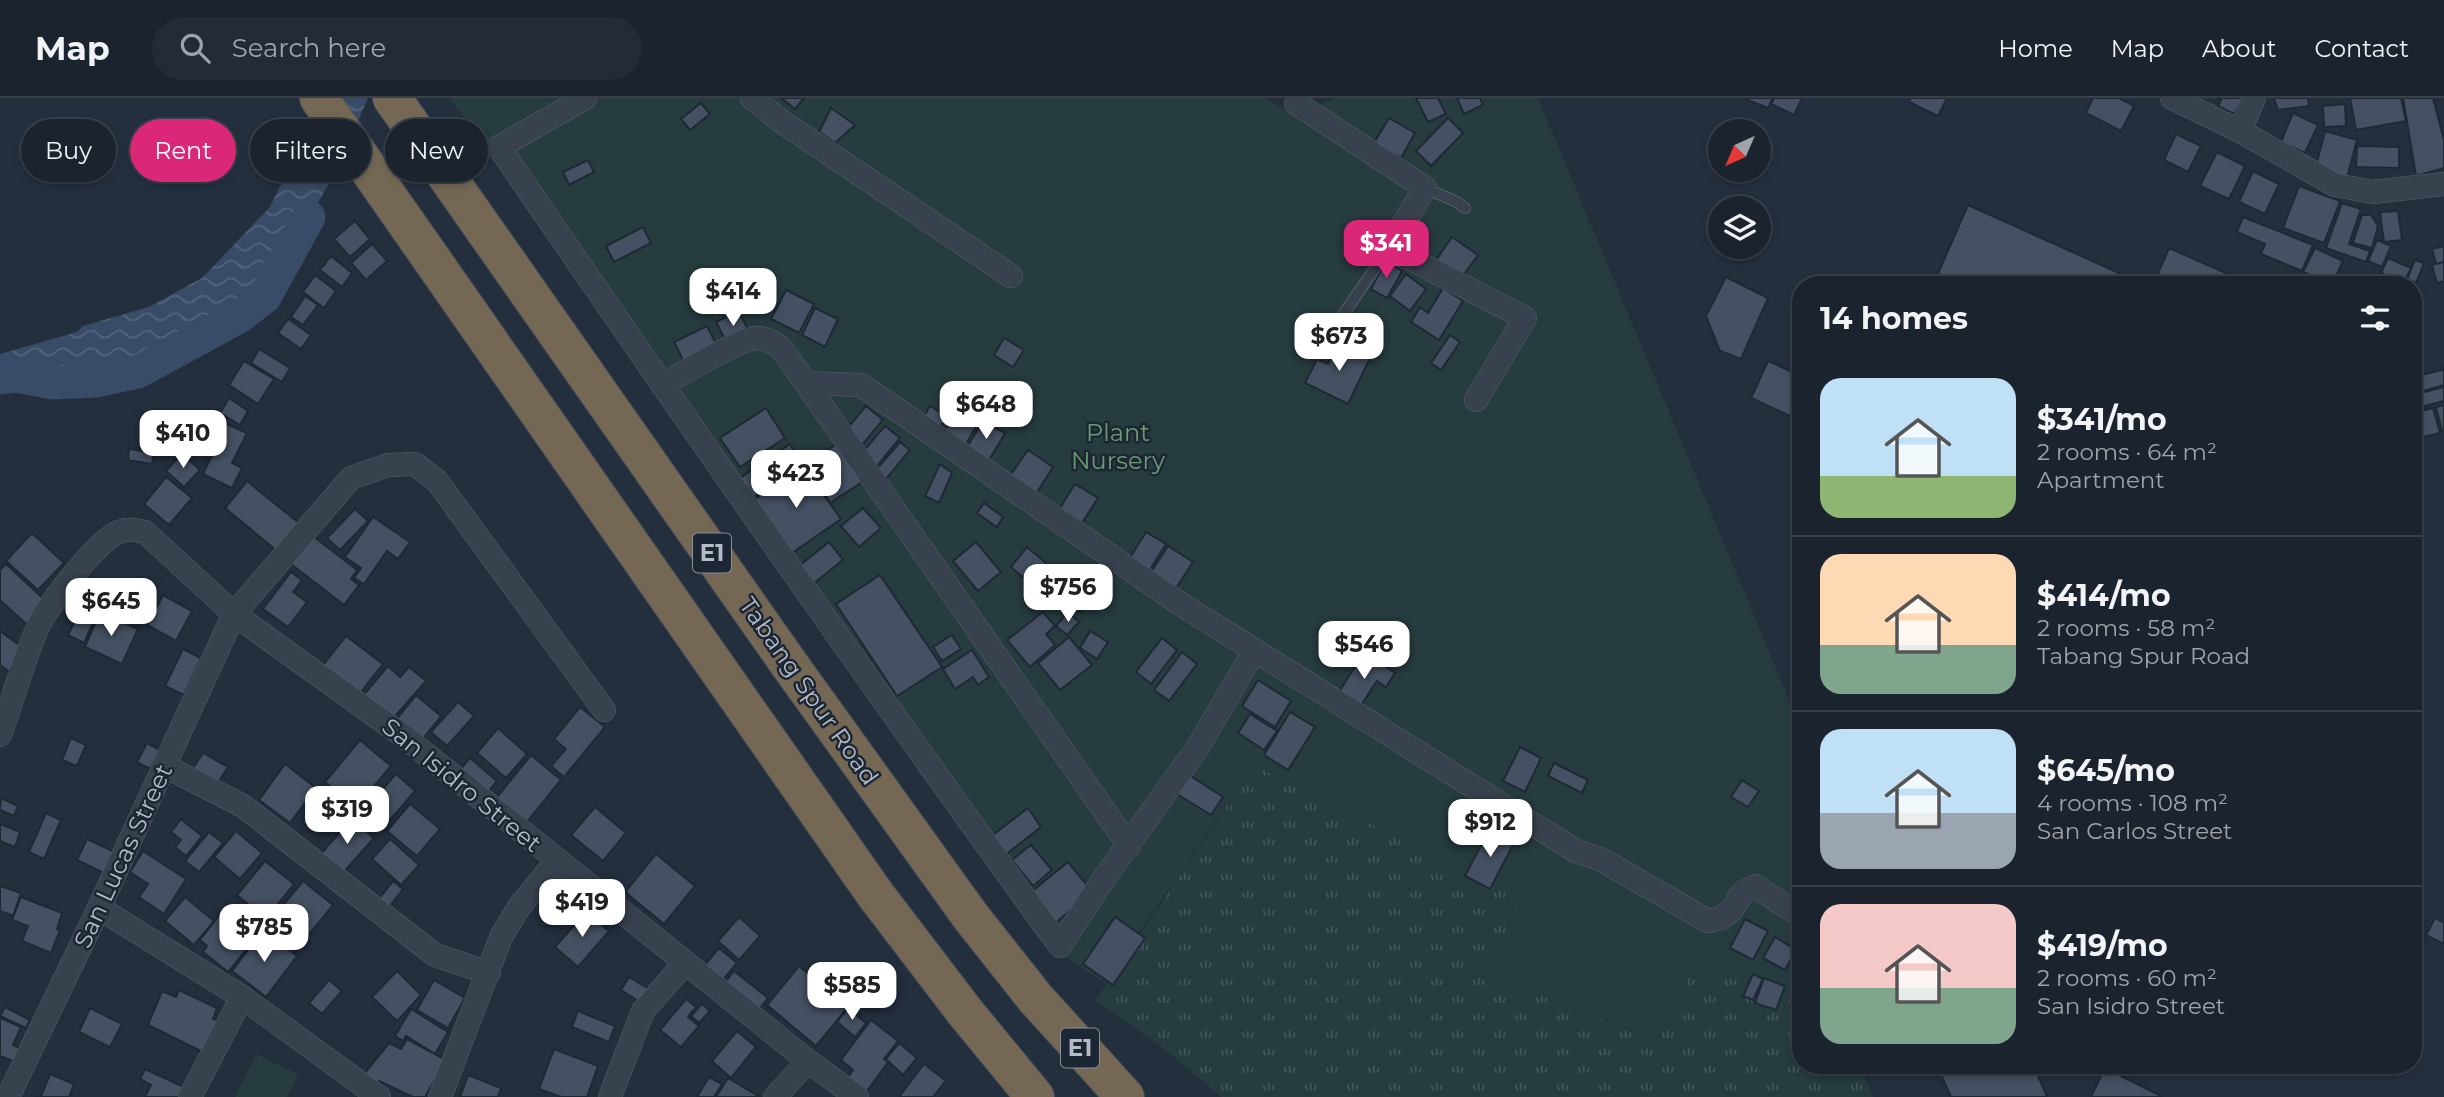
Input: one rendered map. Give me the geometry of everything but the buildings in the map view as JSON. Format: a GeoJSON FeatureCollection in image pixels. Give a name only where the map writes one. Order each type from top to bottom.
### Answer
{"type":"FeatureCollection","features":[{"type":"Feature","properties":{"kind":"highway","name":"E1"},"geometry":{"type":"LineString","coordinates":[[319,98],[876,894],[965,1012],[1035,1097]]}},
{"type":"Feature","properties":{"kind":"highway","name":"Tabang Spur Road"},"geometry":{"type":"LineString","coordinates":[[392,98],[773,641],[971,917],[1036,999],[1125,1097]]}},
{"type":"Feature","properties":{"kind":"street"},"geometry":{"type":"LineString","coordinates":[[584,98],[499,147],[932,771],[1060,946],[1105,877],[1198,747],[1254,651]]}},
{"type":"Feature","properties":{"kind":"street"},"geometry":{"type":"LineString","coordinates":[[752,98],[1011,276]]}},
{"type":"Feature","properties":{"kind":"street"},"geometry":{"type":"LineString","coordinates":[[2172,98],[2240,131],[2335,186],[2373,192],[2444,184]]}},
{"type":"Feature","properties":{"kind":"street"},"geometry":{"type":"LineString","coordinates":[[2240,131],[2253,98]]}},
{"type":"Feature","properties":{"kind":"street"},"geometry":{"type":"LineString","coordinates":[[1297,100],[1425,188],[1387,251],[1411,259],[1525,318],[1476,400]]}},
{"type":"Feature","properties":{"kind":"street"},"geometry":{"type":"LineString","coordinates":[[662,385],[713,356],[755,338],[769,340],[782,349],[1129,846]]}},
{"type":"Feature","properties":{"kind":"street"},"geometry":{"type":"LineString","coordinates":[[806,383],[861,385],[1182,606],[1576,851],[1602,860],[1708,921],[1721,918],[1732,910],[1742,893],[1755,886],[1792,910]]}},
{"type":"Feature","properties":{"kind":"street","name":"San Lucas Street"},"geometry":{"type":"LineString","coordinates":[[8,1097],[99,908],[234,614],[351,478],[388,465],[415,464],[437,481],[604,710]]}},
{"type":"Feature","properties":{"kind":"street","name":"San Isidro Street"},"geometry":{"type":"LineString","coordinates":[[0,734],[39,624],[51,606],[100,547],[116,532],[132,529],[145,533],[234,614],[402,735],[808,1061],[857,1097]]}},
{"type":"Feature","properties":{"kind":"street"},"geometry":{"type":"LineString","coordinates":[[165,766],[243,806],[435,955],[489,973]]}},
{"type":"Feature","properties":{"kind":"street"},"geometry":{"type":"LineString","coordinates":[[440,1097],[502,937],[519,907],[557,860]]}},
{"type":"Feature","properties":{"kind":"street"},"geometry":{"type":"LineString","coordinates":[[99,908],[242,997],[379,1097]]}},
{"type":"Feature","properties":{"kind":"street"},"geometry":{"type":"LineString","coordinates":[[610,1097],[643,1011],[685,963]]}},
{"type":"Feature","properties":{"kind":"street"},"geometry":{"type":"LineString","coordinates":[[190,1097],[242,997]]}},
{"type":"Feature","properties":{"kind":"street"},"geometry":{"type":"LineString","coordinates":[[775,1097],[808,1061]]}},
{"type":"Feature","properties":{"kind":"lane"},"geometry":{"type":"LineString","coordinates":[[1425,188],[1465,208]]}},
{"type":"Feature","properties":{"kind":"lane"},"geometry":{"type":"LineString","coordinates":[[1331,332],[1387,251]]}},
{"type":"Feature","properties":{"kind":"green space","name":"Plant Nursery"},"geometry":{"type":"Polygon","coordinates":[[[450,98],[1264,98],[1294,115],[1336,98],[1538,98],[1792,706],[1792,1000],[1694,965],[1657,1041],[1482,973],[1522,900],[1254,765],[1105,983],[1039,939],[488,152],[488,119],[465,119],[450,98]]]}},
{"type":"Feature","properties":{"kind":"green space"},"geometry":{"type":"Polygon","coordinates":[[[1254,765],[1522,900],[1483,973],[1657,1041],[1694,965],[1792,1000],[1792,1074],[1863,1074],[1873,1097],[1222,1097],[1158,1044],[1095,1001],[1254,765]]]}},
{"type":"Feature","properties":{"kind":"green space"},"geometry":{"type":"Polygon","coordinates":[[[256,1054],[298,1074],[287,1097],[235,1097],[256,1054]]]}},
{"type":"Feature","properties":{"kind":"water"},"geometry":{"type":"Polygon","coordinates":[[[323,98],[368,98],[359,119],[313,119],[323,98]]]}},
{"type":"Feature","properties":{"kind":"water"},"geometry":{"type":"Polygon","coordinates":[[[282,182],[330,182],[290,252],[246,303],[189,345],[63,384],[0,394],[0,354],[77,332],[83,326],[149,307],[202,278],[270,207],[282,182]]]}},
{"type":"Feature","properties":{"kind":"waterway"},"geometry":{"type":"LineString","coordinates":[[0,378],[16,376],[53,383],[95,381],[138,372],[239,317],[265,297],[309,217]]}}]}
